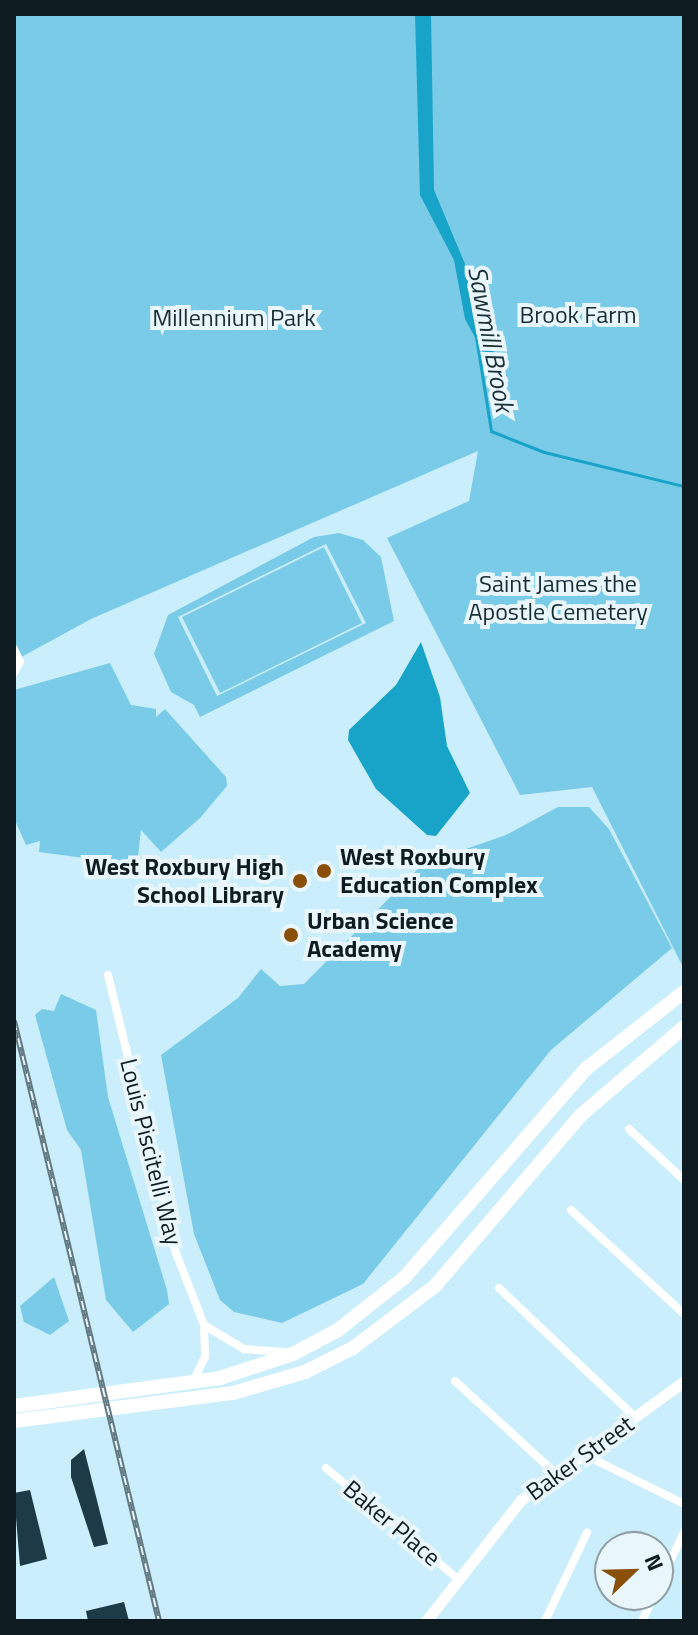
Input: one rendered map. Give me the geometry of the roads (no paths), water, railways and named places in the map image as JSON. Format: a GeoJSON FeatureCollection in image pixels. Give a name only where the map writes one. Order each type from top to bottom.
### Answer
{"type":"FeatureCollection","features":[{"type":"Feature","properties":{"kind":"highway"},"geometry":{"type":"LineString","coordinates":[[14,1406],[192,1383],[301,1350],[394,1288],[587,1068],[684,992]]}},
{"type":"Feature","properties":{"kind":"highway"},"geometry":{"type":"LineString","coordinates":[[14,1421],[228,1394],[338,1357],[435,1286],[605,1091],[684,1027]]}},
{"type":"Feature","properties":{"kind":"highway"},"geometry":{"type":"LineString","coordinates":[[517,1146],[539,1165]]}},
{"type":"Feature","properties":{"kind":"street"},"geometry":{"type":"LineString","coordinates":[[14,649],[20,662],[14,673]]}},
{"type":"Feature","properties":{"kind":"street","name":"Louis Piscitelli Way"},"geometry":{"type":"LineString","coordinates":[[108,975],[176,1253],[204,1325],[205,1357],[192,1383]]}},
{"type":"Feature","properties":{"kind":"street"},"geometry":{"type":"LineString","coordinates":[[629,1129],[684,1180]]}},
{"type":"Feature","properties":{"kind":"street"},"geometry":{"type":"LineString","coordinates":[[571,1210],[684,1314]]}},
{"type":"Feature","properties":{"kind":"street"},"geometry":{"type":"LineString","coordinates":[[499,1288],[636,1418]]}},
{"type":"Feature","properties":{"kind":"street"},"geometry":{"type":"LineString","coordinates":[[204,1325],[244,1349],[301,1350]]}},
{"type":"Feature","properties":{"kind":"street"},"geometry":{"type":"LineString","coordinates":[[455,1381],[556,1474]]}},
{"type":"Feature","properties":{"kind":"street","name":"Baker Street"},"geometry":{"type":"LineString","coordinates":[[426,1621],[521,1500],[684,1381]]}},
{"type":"Feature","properties":{"kind":"street"},"geometry":{"type":"LineString","coordinates":[[585,1455],[684,1504]]}},
{"type":"Feature","properties":{"kind":"street","name":"Baker Place"},"geometry":{"type":"LineString","coordinates":[[326,1468],[458,1579]]}},
{"type":"Feature","properties":{"kind":"street"},"geometry":{"type":"LineString","coordinates":[[674,1553],[684,1532]]}},
{"type":"Feature","properties":{"kind":"street"},"geometry":{"type":"LineString","coordinates":[[545,1621],[587,1533]]}},
{"type":"Feature","properties":{"kind":"waterway","name":"Sawmill Brook"},"geometry":{"type":"LineString","coordinates":[[476,337],[491,431],[544,452],[684,486]]}},
{"type":"Feature","properties":{"kind":"railway"},"geometry":{"type":"LineString","coordinates":[[14,1021],[159,1621]]}},
{"type":"Feature","properties":{"kind":"place","name":"West Roxbury Education Complex"},"geometry":{"type":"Point","coordinates":[324,871]}},
{"type":"Feature","properties":{"kind":"place","name":"West Roxbury High School Library"},"geometry":{"type":"Point","coordinates":[300,881]}},
{"type":"Feature","properties":{"kind":"place","name":"Urban Science Academy"},"geometry":{"type":"Point","coordinates":[291,935]}},
{"type":"Feature","properties":{"kind":"park label","name":"Brook Farm"},"geometry":{"type":"Point","coordinates":[578,315]}},
{"type":"Feature","properties":{"kind":"park label","name":"Millennium Park"},"geometry":{"type":"Point","coordinates":[234,318]}},
{"type":"Feature","properties":{"kind":"park label","name":"Saint James the Apostle Cemetery"},"geometry":{"type":"Point","coordinates":[558,598]}}]}
